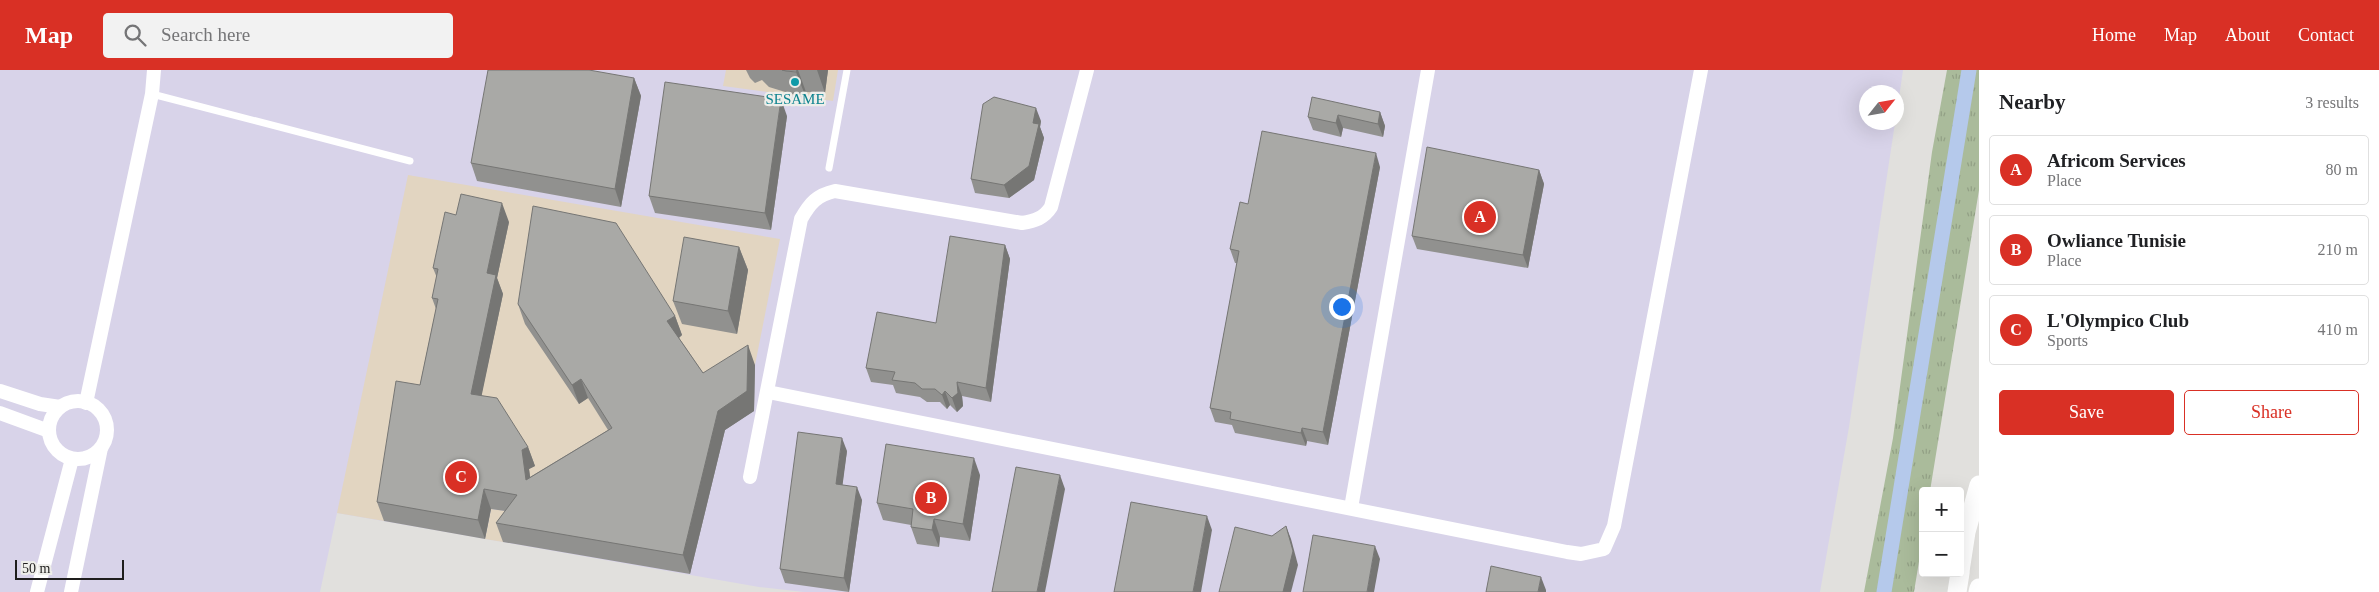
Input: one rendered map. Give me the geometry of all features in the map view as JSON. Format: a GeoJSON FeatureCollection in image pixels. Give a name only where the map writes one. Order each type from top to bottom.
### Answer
{"type":"FeatureCollection","features":[{"type":"Feature","properties":{"kind":"street"},"geometry":{"type":"LineString","coordinates":[[86,403],[152,94],[154,70]]}},
{"type":"Feature","properties":{"kind":"street"},"geometry":{"type":"LineString","coordinates":[[750,477],[801,219],[809,204],[820,194],[835,191],[1022,223],[1033,221],[1046,215],[1051,207],[1087,70]]}},
{"type":"Feature","properties":{"kind":"street"},"geometry":{"type":"LineString","coordinates":[[1351,508],[1428,70]]}},
{"type":"Feature","properties":{"kind":"street"},"geometry":{"type":"LineString","coordinates":[[768,392],[1567,552],[1593,553],[1604,549],[1614,526],[1701,70]]}},
{"type":"Feature","properties":{"kind":"street"},"geometry":{"type":"LineString","coordinates":[[0,391],[40,404],[60,408]]}},
{"type":"Feature","properties":{"kind":"street"},"geometry":{"type":"LineString","coordinates":[[71,592],[101,448],[106,437],[106,424],[98,410],[86,403],[77,401],[60,408],[50,420],[48,431],[52,443],[61,454],[72,459],[82,459],[94,455],[101,448]]}},
{"type":"Feature","properties":{"kind":"street"},"geometry":{"type":"LineString","coordinates":[[0,414],[48,431]]}},
{"type":"Feature","properties":{"kind":"street"},"geometry":{"type":"LineString","coordinates":[[37,592],[72,459]]}},
{"type":"Feature","properties":{"kind":"street"},"geometry":{"type":"LineString","coordinates":[[1964,545],[1979,485]]}},
{"type":"Feature","properties":{"kind":"street"},"geometry":{"type":"LineString","coordinates":[[1957,592],[1959,577]]}},
{"type":"Feature","properties":{"kind":"street"},"geometry":{"type":"LineString","coordinates":[[1978,592],[1979,588]]}},
{"type":"Feature","properties":{"kind":"lane"},"geometry":{"type":"LineString","coordinates":[[829,168],[847,70]]}},
{"type":"Feature","properties":{"kind":"lane"},"geometry":{"type":"LineString","coordinates":[[152,94],[410,161]]}},
{"type":"Feature","properties":{"kind":"shaded area"},"geometry":{"type":"Polygon","coordinates":[[[0,70],[1903,70],[1901,85],[1859,85],[1859,130],[1894,130],[1849,427],[1820,592],[804,592],[759,587],[337,513],[320,592],[0,592],[0,70]]]}},
{"type":"Feature","properties":{"kind":"shaded area"},"geometry":{"type":"Polygon","coordinates":[[[726,70],[838,70],[833,101],[723,86],[726,70]]]}},
{"type":"Feature","properties":{"kind":"shaded area"},"geometry":{"type":"Polygon","coordinates":[[[408,175],[780,239],[755,365],[538,496],[503,542],[485,539],[491,509],[513,512],[403,401],[384,521],[337,513],[408,175]]]}},
{"type":"Feature","properties":{"kind":"green space"},"geometry":{"type":"Polygon","coordinates":[[[1947,70],[1979,70],[1979,190],[1931,487],[1919,487],[1919,561],[1914,592],[1864,592],[1893,438],[1932,152],[1947,70]]]}},
{"type":"Feature","properties":{"kind":"building"},"geometry":{"type":"Polygon","coordinates":[[[488,70],[589,70],[634,78],[615,189],[471,163],[488,70]]]}},
{"type":"Feature","properties":{"kind":"building"},"geometry":{"type":"Polygon","coordinates":[[[782,70],[797,70],[796,72],[782,70]]]}},
{"type":"Feature","properties":{"kind":"building"},"geometry":{"type":"Polygon","coordinates":[[[665,82],[781,99],[765,213],[649,196],[665,82]]]}},
{"type":"Feature","properties":{"kind":"building"},"geometry":{"type":"Polygon","coordinates":[[[994,97],[1036,108],[1033,123],[1039,124],[1029,166],[1004,185],[971,179],[983,104],[994,97]]]}},
{"type":"Feature","properties":{"kind":"building"},"geometry":{"type":"Polygon","coordinates":[[[1312,97],[1380,112],[1378,124],[1338,115],[1336,123],[1308,117],[1312,97]]]}},
{"type":"Feature","properties":{"kind":"building"},"geometry":{"type":"Polygon","coordinates":[[[1262,131],[1376,153],[1323,432],[1302,428],[1301,433],[1230,419],[1231,412],[1210,408],[1239,251],[1230,249],[1240,202],[1248,204],[1262,131]]]}},
{"type":"Feature","properties":{"kind":"building"},"geometry":{"type":"Polygon","coordinates":[[[1427,147],[1539,170],[1523,255],[1412,236],[1427,147]]]}},
{"type":"Feature","properties":{"kind":"building"},"geometry":{"type":"Polygon","coordinates":[[[461,194],[502,203],[487,273],[496,275],[471,394],[497,398],[528,447],[522,450],[526,480],[612,428],[581,379],[572,385],[518,304],[533,206],[616,223],[675,316],[667,321],[703,373],[748,345],[747,391],[718,411],[683,555],[496,523],[517,495],[484,489],[478,520],[377,502],[396,381],[420,385],[438,299],[432,298],[438,269],[433,268],[445,212],[456,215],[461,194]]]}},
{"type":"Feature","properties":{"kind":"building"},"geometry":{"type":"Polygon","coordinates":[[[950,236],[1005,245],[986,388],[957,382],[958,393],[952,398],[945,391],[942,395],[935,389],[922,389],[915,383],[892,380],[895,372],[866,368],[877,312],[936,323],[950,236]]]}},
{"type":"Feature","properties":{"kind":"building"},"geometry":{"type":"Polygon","coordinates":[[[684,237],[739,247],[728,311],[673,301],[684,237]]]}},
{"type":"Feature","properties":{"kind":"building"},"geometry":{"type":"Polygon","coordinates":[[[798,432],[842,438],[836,484],[857,487],[844,578],[780,569],[798,432]]]}},
{"type":"Feature","properties":{"kind":"building"},"geometry":{"type":"Polygon","coordinates":[[[886,444],[974,458],[963,524],[934,519],[932,530],[911,527],[913,509],[877,503],[886,444]]]}},
{"type":"Feature","properties":{"kind":"building"},"geometry":{"type":"Polygon","coordinates":[[[1016,467],[1060,475],[1037,592],[992,592],[1016,467]]]}},
{"type":"Feature","properties":{"kind":"building"},"geometry":{"type":"Polygon","coordinates":[[[1131,502],[1207,516],[1193,592],[1114,592],[1131,502]]]}},
{"type":"Feature","properties":{"kind":"building"},"geometry":{"type":"Polygon","coordinates":[[[1286,526],[1293,551],[1283,592],[1219,592],[1235,527],[1272,536],[1286,526]]]}},
{"type":"Feature","properties":{"kind":"building"},"geometry":{"type":"Polygon","coordinates":[[[1313,535],[1375,546],[1367,592],[1303,592],[1313,535]]]}},
{"type":"Feature","properties":{"kind":"building"},"geometry":{"type":"Polygon","coordinates":[[[1491,566],[1541,577],[1538,592],[1486,592],[1491,566]]]}},
{"type":"Feature","properties":{"kind":"waterway"},"geometry":{"type":"LineString","coordinates":[[1884,592],[1969,70]]}},
{"type":"Feature","properties":{"kind":"place","name":"SESAME"},"geometry":{"type":"Point","coordinates":[795,82]}},
{"type":"Feature","properties":{"kind":"place","name":"Africom Services"},"geometry":{"type":"Point","coordinates":[1480,217]}},
{"type":"Feature","properties":{"kind":"place","name":"L'Olympico Club"},"geometry":{"type":"Point","coordinates":[461,477]}},
{"type":"Feature","properties":{"kind":"place","name":"Owliance Tunisie"},"geometry":{"type":"Point","coordinates":[931,498]}}]}
